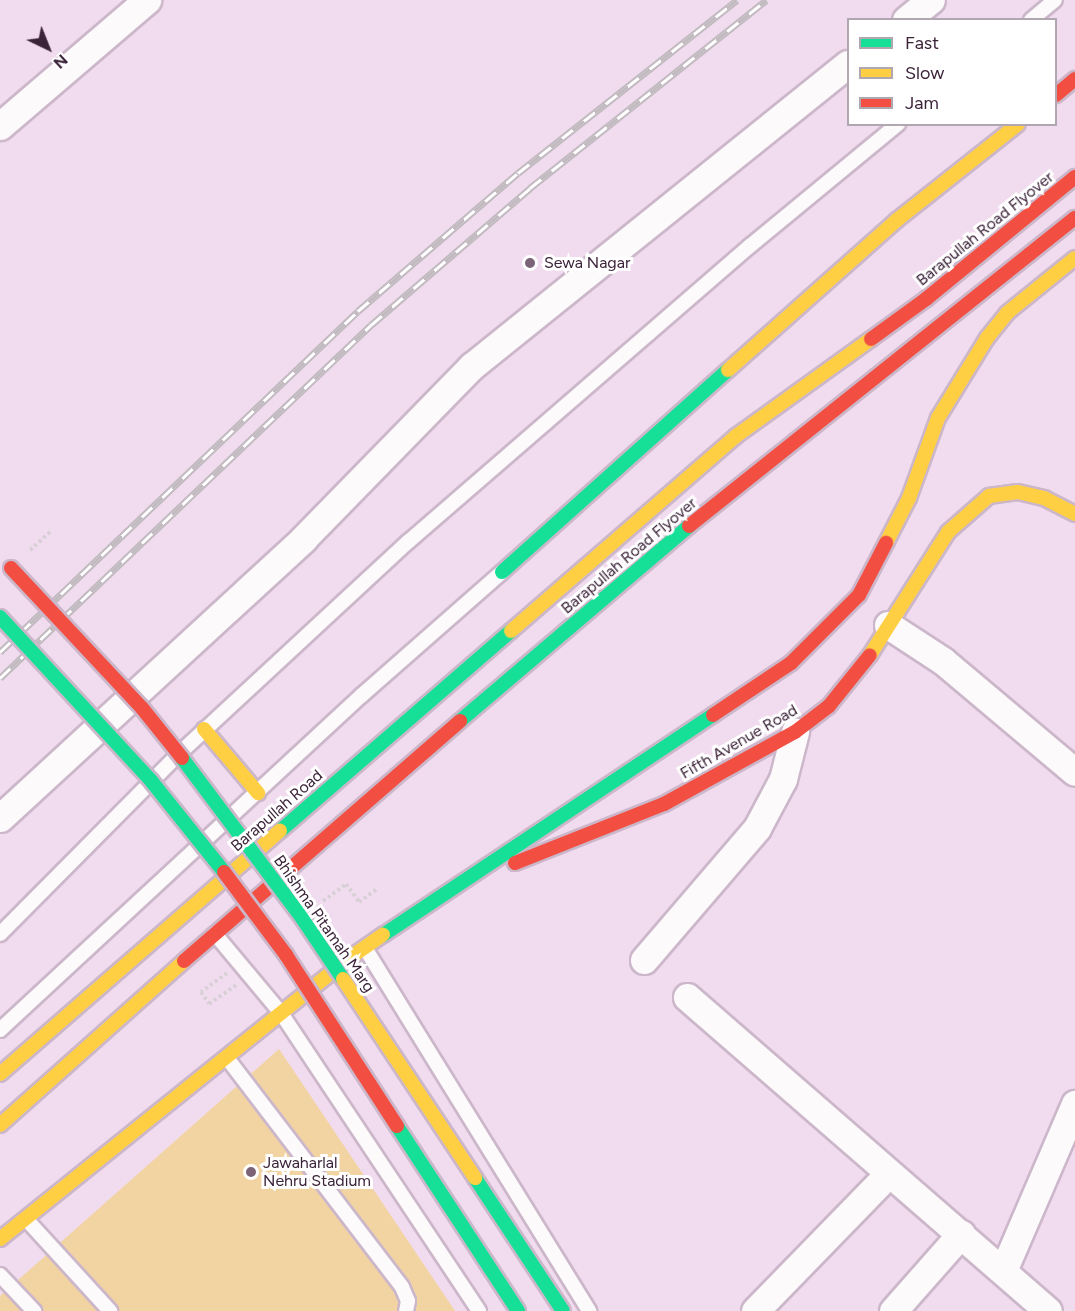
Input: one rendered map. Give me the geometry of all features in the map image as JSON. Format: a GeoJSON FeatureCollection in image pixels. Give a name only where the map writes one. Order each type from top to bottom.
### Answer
{"type":"FeatureCollection","features":[{"type":"Feature","properties":{"kind":"main road"},"geometry":{"type":"LineString","coordinates":[[1057,94],[1075,79]]}},
{"type":"Feature","properties":{"kind":"main road"},"geometry":{"type":"LineString","coordinates":[[502,572],[548,538],[628,468],[897,220],[1015,126]]}},
{"type":"Feature","properties":{"kind":"main road","name":"Barapullah Road Flyover"},"geometry":{"type":"LineString","coordinates":[[573,570],[657,504],[736,436],[926,299],[1075,177]]}},
{"type":"Feature","properties":{"kind":"main road","name":"Barapullah Road Flyover"},"geometry":{"type":"LineString","coordinates":[[215,934],[761,465],[908,354],[1075,218]]}},
{"type":"Feature","properties":{"kind":"main road"},"geometry":{"type":"LineString","coordinates":[[0,1239],[227,1058],[281,1012],[365,948],[791,663],[825,633],[859,595],[887,547],[938,417],[987,338],[1007,313],[1075,258]]}},
{"type":"Feature","properties":{"kind":"main road"},"geometry":{"type":"LineString","coordinates":[[645,489],[657,504]]}},
{"type":"Feature","properties":{"kind":"main road","name":"Fifth Avenue Road"},"geometry":{"type":"LineString","coordinates":[[465,882],[627,821],[795,732],[830,706],[860,671],[948,532],[989,496],[1018,492],[1044,498],[1075,514]]}},
{"type":"Feature","properties":{"kind":"main road","name":"Bhishma Pitamah Marg"},"geometry":{"type":"LineString","coordinates":[[0,556],[142,708],[221,808],[359,1003],[563,1311]]}},
{"type":"Feature","properties":{"kind":"main road","name":"Barapullah Road"},"geometry":{"type":"LineString","coordinates":[[0,1074],[573,570]]}},
{"type":"Feature","properties":{"kind":"main road"},"geometry":{"type":"LineString","coordinates":[[0,617],[204,844],[286,955],[518,1311]]}},
{"type":"Feature","properties":{"kind":"main road"},"geometry":{"type":"LineString","coordinates":[[204,729],[258,793]]}},
{"type":"Feature","properties":{"kind":"main road"},"geometry":{"type":"LineString","coordinates":[[0,1125],[215,934]]}},
{"type":"Feature","properties":{"kind":"street"},"geometry":{"type":"LineString","coordinates":[[0,126],[147,0]]}},
{"type":"Feature","properties":{"kind":"street"},"geometry":{"type":"LineString","coordinates":[[908,18],[931,0]]}},
{"type":"Feature","properties":{"kind":"street"},"geometry":{"type":"LineString","coordinates":[[0,818],[304,538],[496,344],[847,66]]}},
{"type":"Feature","properties":{"kind":"street"},"geometry":{"type":"LineString","coordinates":[[888,625],[943,661],[1075,772]]}},
{"type":"Feature","properties":{"kind":"street"},"geometry":{"type":"LineString","coordinates":[[644,960],[757,828],[783,779],[795,732]]}},
{"type":"Feature","properties":{"kind":"street"},"geometry":{"type":"LineString","coordinates":[[687,997],[888,1174],[961,1234],[1042,1309]]}},
{"type":"Feature","properties":{"kind":"street"},"geometry":{"type":"LineString","coordinates":[[1003,1271],[1075,1104]]}},
{"type":"Feature","properties":{"kind":"street"},"geometry":{"type":"LineString","coordinates":[[754,1311],[888,1174]]}},
{"type":"Feature","properties":{"kind":"street"},"geometry":{"type":"LineString","coordinates":[[893,1311],[961,1234]]}},
{"type":"Feature","properties":{"kind":"lane"},"geometry":{"type":"LineString","coordinates":[[1032,18],[1055,0]]}},
{"type":"Feature","properties":{"kind":"lane"},"geometry":{"type":"LineString","coordinates":[[0,934],[204,729],[435,519],[750,246],[896,126]]}},
{"type":"Feature","properties":{"kind":"lane"},"geometry":{"type":"LineString","coordinates":[[0,1030],[502,572]]}},
{"type":"Feature","properties":{"kind":"lane"},"geometry":{"type":"LineString","coordinates":[[215,934],[281,1012],[479,1311]]}},
{"type":"Feature","properties":{"kind":"lane"},"geometry":{"type":"LineString","coordinates":[[365,948],[589,1311]]}},
{"type":"Feature","properties":{"kind":"lane"},"geometry":{"type":"LineString","coordinates":[[227,1058],[402,1287],[408,1300],[406,1311]]}},
{"type":"Feature","properties":{"kind":"lane"},"geometry":{"type":"LineString","coordinates":[[26,1219],[110,1311]]}},
{"type":"Feature","properties":{"kind":"lane"},"geometry":{"type":"LineString","coordinates":[[0,1275],[34,1311]]}},
{"type":"Feature","properties":{"kind":"path"},"geometry":{"type":"LineString","coordinates":[[30,551],[51,531]]}},
{"type":"Feature","properties":{"kind":"path"},"geometry":{"type":"LineString","coordinates":[[323,902],[346,884],[359,903],[377,889]]}},
{"type":"Feature","properties":{"kind":"path"},"geometry":{"type":"LineString","coordinates":[[201,992],[209,1004],[239,983]]}},
{"type":"Feature","properties":{"kind":"shaded area","name":"Jawaharlal Nehru Stadium"},"geometry":{"type":"Polygon","coordinates":[[[279,1049],[455,1311],[0,1311],[0,1296],[279,1049]]]}},
{"type":"Feature","properties":{"kind":"railway"},"geometry":{"type":"LineString","coordinates":[[0,652],[358,311],[518,173],[737,0]]}},
{"type":"Feature","properties":{"kind":"railway"},"geometry":{"type":"LineString","coordinates":[[0,678],[371,325],[530,188],[766,0]]}},
{"type":"Feature","properties":{"kind":"traffic: fast"},"geometry":{"type":"LineString","coordinates":[[502,572],[728,370]]}},
{"type":"Feature","properties":{"kind":"traffic: fast"},"geometry":{"type":"LineString","coordinates":[[460,721],[689,526]]}},
{"type":"Feature","properties":{"kind":"traffic: fast"},"geometry":{"type":"LineString","coordinates":[[0,617],[152,782],[224,872]]}},
{"type":"Feature","properties":{"kind":"traffic: fast"},"geometry":{"type":"LineString","coordinates":[[280,831],[511,631]]}},
{"type":"Feature","properties":{"kind":"traffic: fast"},"geometry":{"type":"LineString","coordinates":[[383,935],[713,715]]}},
{"type":"Feature","properties":{"kind":"traffic: fast"},"geometry":{"type":"LineString","coordinates":[[182,758],[302,918],[343,979]]}},
{"type":"Feature","properties":{"kind":"traffic: fast"},"geometry":{"type":"LineString","coordinates":[[397,1126],[518,1311]]}},
{"type":"Feature","properties":{"kind":"traffic: fast"},"geometry":{"type":"LineString","coordinates":[[475,1178],[563,1311]]}},
{"type":"Feature","properties":{"kind":"traffic: slow"},"geometry":{"type":"LineString","coordinates":[[728,370],[897,220],[1015,126]]}},
{"type":"Feature","properties":{"kind":"traffic: slow"},"geometry":{"type":"LineString","coordinates":[[886,543],[909,498],[938,418],[987,338],[1007,313],[1075,258]]}},
{"type":"Feature","properties":{"kind":"traffic: slow"},"geometry":{"type":"LineString","coordinates":[[511,631],[736,436],[871,339]]}},
{"type":"Feature","properties":{"kind":"traffic: slow"},"geometry":{"type":"LineString","coordinates":[[870,655],[948,532],[989,496],[1018,492],[1044,498],[1075,514]]}},
{"type":"Feature","properties":{"kind":"traffic: slow"},"geometry":{"type":"LineString","coordinates":[[204,729],[258,793]]}},
{"type":"Feature","properties":{"kind":"traffic: slow"},"geometry":{"type":"LineString","coordinates":[[0,1074],[280,831]]}},
{"type":"Feature","properties":{"kind":"traffic: slow"},"geometry":{"type":"LineString","coordinates":[[0,1239],[351,957],[383,935]]}},
{"type":"Feature","properties":{"kind":"traffic: slow"},"geometry":{"type":"LineString","coordinates":[[0,1125],[184,961]]}},
{"type":"Feature","properties":{"kind":"traffic: slow"},"geometry":{"type":"LineString","coordinates":[[343,979],[475,1178]]}},
{"type":"Feature","properties":{"kind":"traffic: jam"},"geometry":{"type":"LineString","coordinates":[[1057,94],[1075,79]]}},
{"type":"Feature","properties":{"kind":"traffic: jam"},"geometry":{"type":"LineString","coordinates":[[871,339],[926,299],[1075,177]]}},
{"type":"Feature","properties":{"kind":"traffic: jam"},"geometry":{"type":"LineString","coordinates":[[689,526],[1075,218]]}},
{"type":"Feature","properties":{"kind":"traffic: jam"},"geometry":{"type":"LineString","coordinates":[[713,715],[791,663],[859,595],[886,543]]}},
{"type":"Feature","properties":{"kind":"traffic: jam"},"geometry":{"type":"LineString","coordinates":[[11,568],[142,708],[182,758]]}},
{"type":"Feature","properties":{"kind":"traffic: jam"},"geometry":{"type":"LineString","coordinates":[[515,863],[664,804],[795,732],[829,706],[870,655]]}},
{"type":"Feature","properties":{"kind":"traffic: jam"},"geometry":{"type":"LineString","coordinates":[[184,961],[460,721]]}},
{"type":"Feature","properties":{"kind":"traffic: jam"},"geometry":{"type":"LineString","coordinates":[[224,872],[286,955],[397,1126]]}},
{"type":"Feature","properties":{"kind":"place","name":"Sewa Nagar"},"geometry":{"type":"Point","coordinates":[530,263]}},
{"type":"Feature","properties":{"kind":"place","name":"Jawaharlal Nehru Stadium"},"geometry":{"type":"Point","coordinates":[251,1172]}}]}
